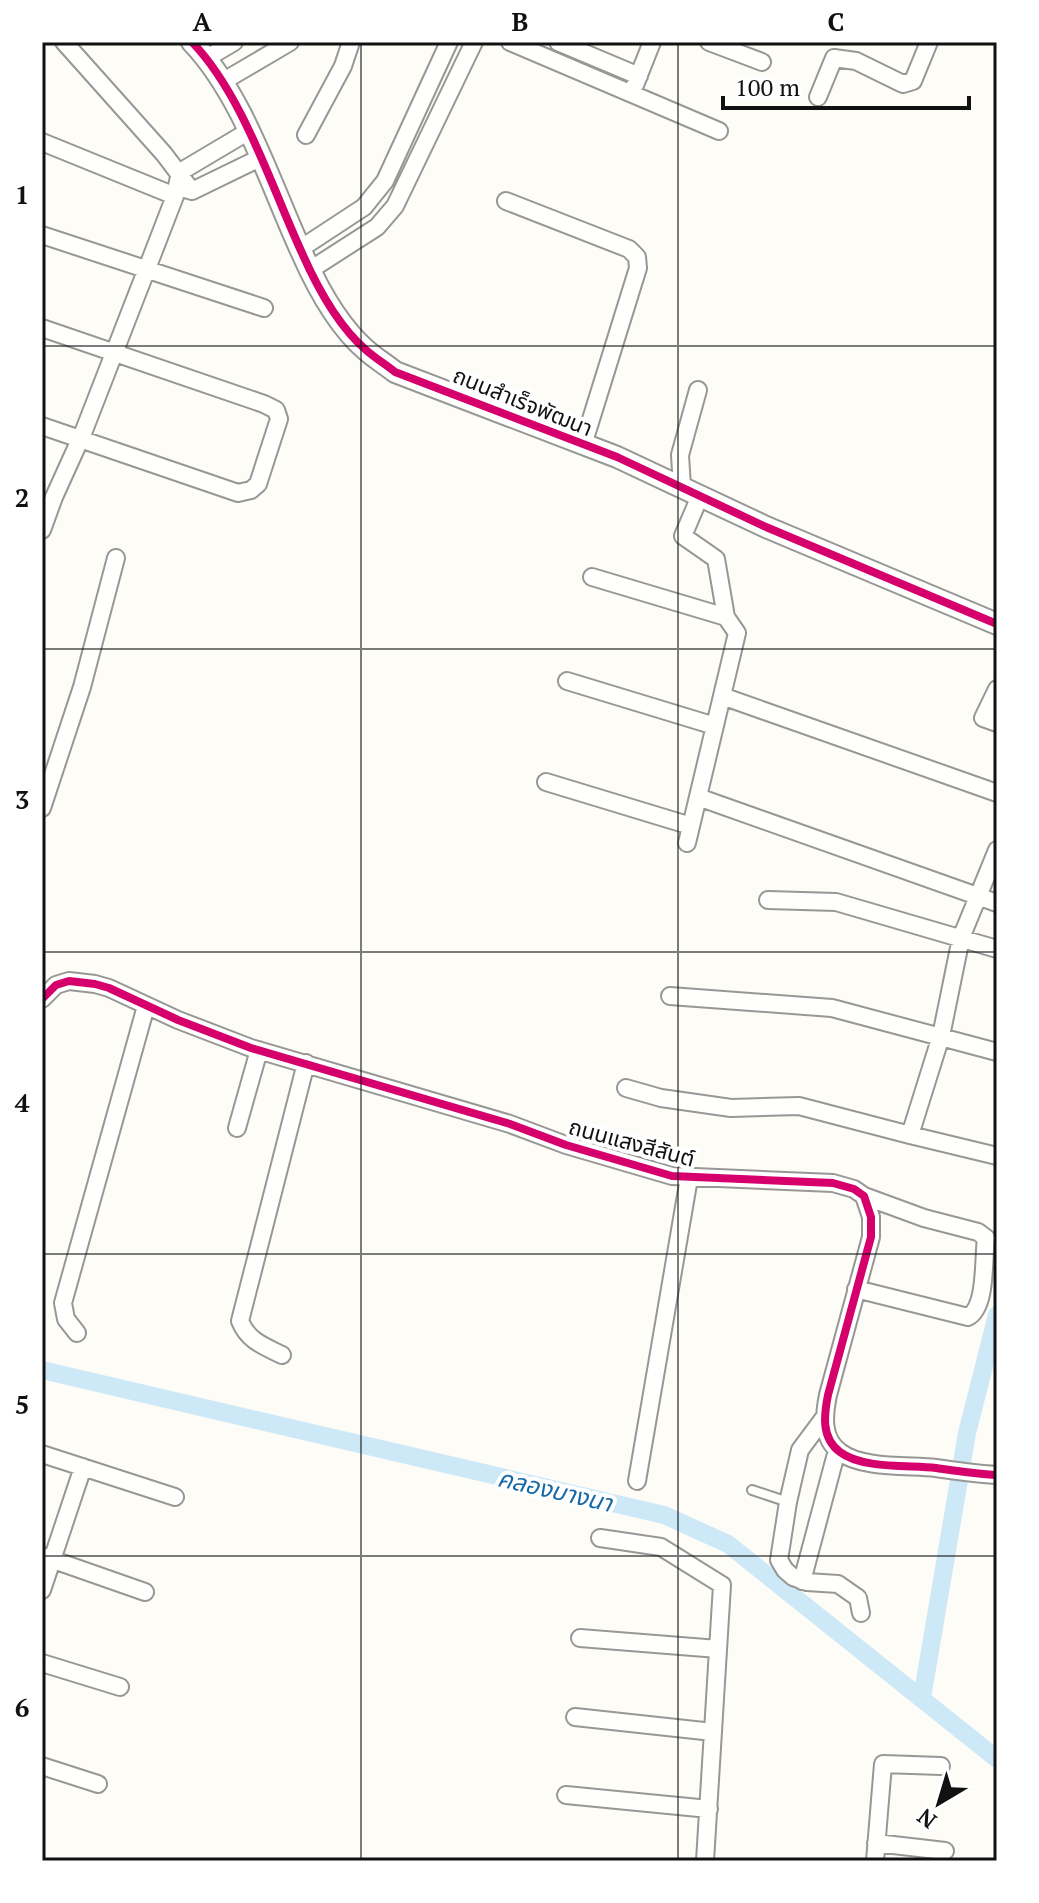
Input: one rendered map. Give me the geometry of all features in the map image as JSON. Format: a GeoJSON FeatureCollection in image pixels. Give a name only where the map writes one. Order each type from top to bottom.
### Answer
{"type":"FeatureCollection","features":[{"type":"Feature","properties":{"kind":"street"},"geometry":{"type":"LineString","coordinates":[[64,42],[181,186]]}},
{"type":"Feature","properties":{"kind":"street","name":"ถนนสำเร็จพัฒนา"},"geometry":{"type":"LineString","coordinates":[[192,42],[207,58],[249,131],[300,249],[336,315],[364,348],[395,372],[617,457],[997,624]]}},
{"type":"Feature","properties":{"kind":"street"},"geometry":{"type":"LineString","coordinates":[[207,58],[234,42]]}},
{"type":"Feature","properties":{"kind":"street"},"geometry":{"type":"LineString","coordinates":[[222,82],[290,42]]}},
{"type":"Feature","properties":{"kind":"street"},"geometry":{"type":"LineString","coordinates":[[306,135],[343,66],[351,42]]}},
{"type":"Feature","properties":{"kind":"street"},"geometry":{"type":"LineString","coordinates":[[300,249],[364,207],[385,181],[449,42]]}},
{"type":"Feature","properties":{"kind":"street"},"geometry":{"type":"LineString","coordinates":[[310,270],[377,227],[395,206],[474,42]]}},
{"type":"Feature","properties":{"kind":"street"},"geometry":{"type":"LineString","coordinates":[[510,42],[719,131]]}},
{"type":"Feature","properties":{"kind":"street"},"geometry":{"type":"LineString","coordinates":[[558,42],[639,76]]}},
{"type":"Feature","properties":{"kind":"street"},"geometry":{"type":"LineString","coordinates":[[631,94],[652,42]]}},
{"type":"Feature","properties":{"kind":"street"},"geometry":{"type":"LineString","coordinates":[[709,42],[762,62]]}},
{"type":"Feature","properties":{"kind":"street"},"geometry":{"type":"LineString","coordinates":[[818,97],[834,58],[856,61],[903,84],[913,81],[929,42]]}},
{"type":"Feature","properties":{"kind":"street"},"geometry":{"type":"LineString","coordinates":[[413,120],[433,128]]}},
{"type":"Feature","properties":{"kind":"street"},"geometry":{"type":"LineString","coordinates":[[42,530],[181,186],[249,131]]}},
{"type":"Feature","properties":{"kind":"street"},"geometry":{"type":"LineString","coordinates":[[42,142],[181,186],[260,158]]}},
{"type":"Feature","properties":{"kind":"street"},"geometry":{"type":"LineString","coordinates":[[506,201],[629,249],[637,257],[638,268],[583,445]]}},
{"type":"Feature","properties":{"kind":"street"},"geometry":{"type":"LineString","coordinates":[[42,235],[264,308]]}},
{"type":"Feature","properties":{"kind":"street"},"geometry":{"type":"LineString","coordinates":[[42,328],[276,410],[279,419],[258,484],[251,490],[238,493],[42,426]]}},
{"type":"Feature","properties":{"kind":"street"},"geometry":{"type":"LineString","coordinates":[[687,843],[737,633],[726,617],[716,559],[683,536],[691,492],[680,455],[698,390]]}},
{"type":"Feature","properties":{"kind":"street"},"geometry":{"type":"LineString","coordinates":[[42,808],[82,687],[116,558]]}},
{"type":"Feature","properties":{"kind":"street"},"geometry":{"type":"LineString","coordinates":[[592,577],[726,617]]}},
{"type":"Feature","properties":{"kind":"street"},"geometry":{"type":"LineString","coordinates":[[567,681],[715,726]]}},
{"type":"Feature","properties":{"kind":"street"},"geometry":{"type":"LineString","coordinates":[[997,689],[983,718],[997,723]]}},
{"type":"Feature","properties":{"kind":"street"},"geometry":{"type":"LineString","coordinates":[[722,696],[997,793]]}},
{"type":"Feature","properties":{"kind":"street"},"geometry":{"type":"LineString","coordinates":[[546,782],[691,826]]}},
{"type":"Feature","properties":{"kind":"street"},"geometry":{"type":"LineString","coordinates":[[698,797],[997,903]]}},
{"type":"Feature","properties":{"kind":"street"},"geometry":{"type":"LineString","coordinates":[[910,1135],[941,1036],[961,938],[997,850]]}},
{"type":"Feature","properties":{"kind":"street"},"geometry":{"type":"LineString","coordinates":[[768,900],[836,902],[997,949]]}},
{"type":"Feature","properties":{"kind":"street","name":"ถนนแสงสีสันต์"},"geometry":{"type":"LineString","coordinates":[[42,999],[56,985],[69,981],[109,988],[146,1006],[259,1050],[510,1124],[597,1155],[672,1176],[824,1182],[854,1189],[864,1196],[924,1218],[978,1232],[986,1238],[981,1301],[977,1311],[968,1317],[856,1289]]}},
{"type":"Feature","properties":{"kind":"street"},"geometry":{"type":"LineString","coordinates":[[670,996],[832,1008],[997,1052]]}},
{"type":"Feature","properties":{"kind":"street"},"geometry":{"type":"LineString","coordinates":[[77,1333],[66,1319],[63,1303],[146,1006]]}},
{"type":"Feature","properties":{"kind":"street"},"geometry":{"type":"LineString","coordinates":[[237,1128],[259,1050]]}},
{"type":"Feature","properties":{"kind":"street"},"geometry":{"type":"LineString","coordinates":[[282,1355],[252,1340],[240,1321],[306,1063]]}},
{"type":"Feature","properties":{"kind":"street"},"geometry":{"type":"LineString","coordinates":[[626,1088],[661,1098],[731,1108],[799,1106],[997,1156]]}},
{"type":"Feature","properties":{"kind":"street"},"geometry":{"type":"LineString","coordinates":[[637,1481],[689,1178]]}},
{"type":"Feature","properties":{"kind":"street"},"geometry":{"type":"LineString","coordinates":[[861,1613],[858,1598],[838,1584],[802,1581],[785,1570],[779,1560],[800,1450],[823,1419],[871,1237],[871,1217],[864,1196]]}},
{"type":"Feature","properties":{"kind":"street"},"geometry":{"type":"LineString","coordinates":[[823,1419],[837,1450],[848,1457],[879,1464],[997,1475]]}},
{"type":"Feature","properties":{"kind":"street"},"geometry":{"type":"LineString","coordinates":[[802,1581],[837,1450]]}},
{"type":"Feature","properties":{"kind":"street"},"geometry":{"type":"LineString","coordinates":[[42,1454],[175,1497]]}},
{"type":"Feature","properties":{"kind":"street"},"geometry":{"type":"LineString","coordinates":[[42,1590],[47,1558],[83,1467]]}},
{"type":"Feature","properties":{"kind":"street"},"geometry":{"type":"LineString","coordinates":[[600,1538],[661,1547],[722,1585],[705,1861]]}},
{"type":"Feature","properties":{"kind":"street"},"geometry":{"type":"LineString","coordinates":[[47,1558],[145,1592]]}},
{"type":"Feature","properties":{"kind":"street"},"geometry":{"type":"LineString","coordinates":[[580,1638],[718,1649]]}},
{"type":"Feature","properties":{"kind":"street"},"geometry":{"type":"LineString","coordinates":[[42,1663],[120,1687]]}},
{"type":"Feature","properties":{"kind":"street"},"geometry":{"type":"LineString","coordinates":[[575,1717],[713,1732]]}},
{"type":"Feature","properties":{"kind":"street"},"geometry":{"type":"LineString","coordinates":[[875,1861],[883,1764],[941,1766]]}},
{"type":"Feature","properties":{"kind":"street"},"geometry":{"type":"LineString","coordinates":[[42,1766],[98,1784]]}},
{"type":"Feature","properties":{"kind":"street"},"geometry":{"type":"LineString","coordinates":[[566,1795],[709,1809]]}},
{"type":"Feature","properties":{"kind":"street"},"geometry":{"type":"LineString","coordinates":[[876,1843],[945,1851]]}},
{"type":"Feature","properties":{"kind":"lane"},"geometry":{"type":"LineString","coordinates":[[752,1490],[788,1502]]}},
{"type":"Feature","properties":{"kind":"waterway"},"geometry":{"type":"LineString","coordinates":[[922,1698],[967,1433],[997,1315]]}},
{"type":"Feature","properties":{"kind":"waterway","name":"คลองบางนา"},"geometry":{"type":"LineString","coordinates":[[42,1370],[664,1515],[728,1544],[997,1759]]}},
{"type":"Feature","properties":{"kind":"cycle path"},"geometry":{"type":"LineString","coordinates":[[192,42],[210,64],[241,114],[308,266],[329,305],[356,340],[395,372],[617,457],[766,527],[997,624]]}},
{"type":"Feature","properties":{"kind":"cycle path"},"geometry":{"type":"LineString","coordinates":[[42,999],[56,985],[69,981],[95,984],[251,1048],[510,1124],[566,1145],[672,1176],[833,1183],[854,1189],[864,1196],[871,1217],[871,1237],[828,1395],[825,1418],[830,1440],[840,1452],[860,1461],[997,1475]]}}]}
